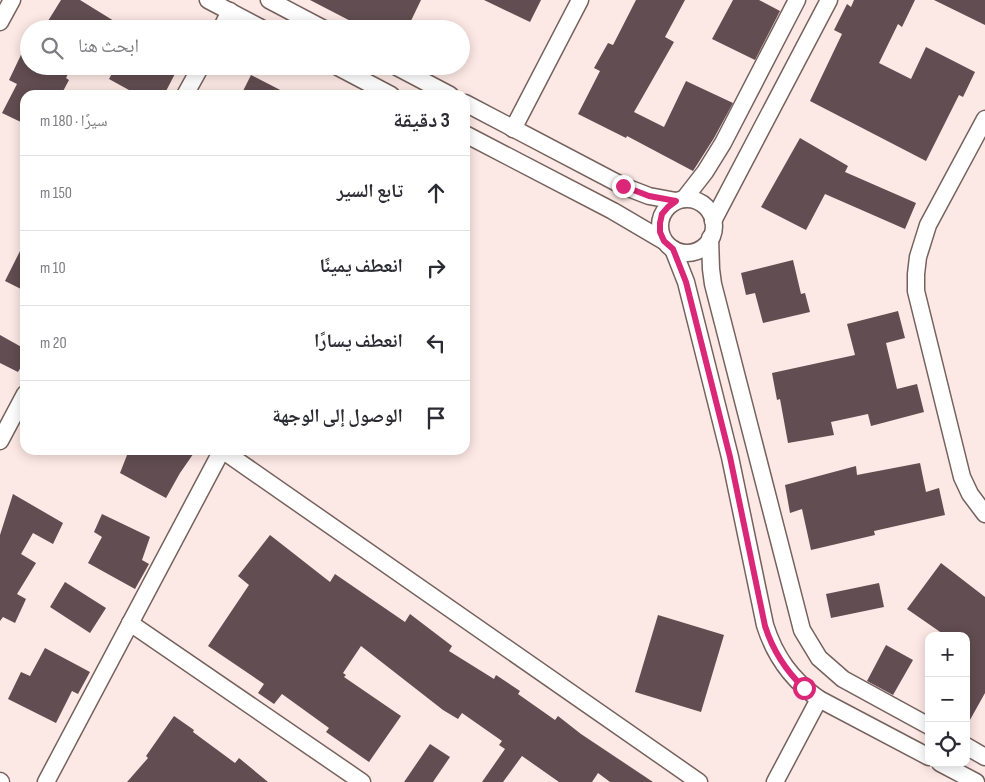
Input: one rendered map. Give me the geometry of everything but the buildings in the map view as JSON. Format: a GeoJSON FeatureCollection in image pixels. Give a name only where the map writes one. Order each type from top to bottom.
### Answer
{"type":"FeatureCollection","features":[{"type":"Feature","properties":{"kind":"street"},"geometry":{"type":"LineString","coordinates":[[0,22],[12,0]]}},
{"type":"Feature","properties":{"kind":"street"},"geometry":{"type":"LineString","coordinates":[[208,0],[247,20]]}},
{"type":"Feature","properties":{"kind":"street"},"geometry":{"type":"LineString","coordinates":[[269,0],[307,20]]}},
{"type":"Feature","properties":{"kind":"street"},"geometry":{"type":"LineString","coordinates":[[514,128],[580,0]]}},
{"type":"Feature","properties":{"kind":"street"},"geometry":{"type":"LineString","coordinates":[[797,0],[723,143],[705,172],[680,200],[668,207],[662,214],[660,232],[669,245],[686,282],[730,457],[765,626],[771,643],[785,668],[804,688],[819,699],[925,755]]}},
{"type":"Feature","properties":{"kind":"street"},"geometry":{"type":"LineString","coordinates":[[830,0],[713,221],[710,238],[711,269],[713,284],[802,630],[819,658],[843,679],[925,724]]}},
{"type":"Feature","properties":{"kind":"street"},"geometry":{"type":"LineString","coordinates":[[226,20],[230,11]]}},
{"type":"Feature","properties":{"kind":"street"},"geometry":{"type":"LineString","coordinates":[[188,90],[196,75]]}},
{"type":"Feature","properties":{"kind":"street"},"geometry":{"type":"LineString","coordinates":[[353,75],[382,90]]}},
{"type":"Feature","properties":{"kind":"street"},"geometry":{"type":"LineString","coordinates":[[412,75],[441,90]]}},
{"type":"Feature","properties":{"kind":"street"},"geometry":{"type":"LineString","coordinates":[[470,106],[636,192],[662,200],[692,200],[705,207],[713,221]]}},
{"type":"Feature","properties":{"kind":"street"},"geometry":{"type":"LineString","coordinates":[[985,119],[928,225],[918,257],[916,290],[962,477],[970,494],[985,514]]}},
{"type":"Feature","properties":{"kind":"street"},"geometry":{"type":"LineString","coordinates":[[470,137],[613,211],[669,245],[687,253],[694,252],[706,244],[710,238]]}},
{"type":"Feature","properties":{"kind":"street"},"geometry":{"type":"LineString","coordinates":[[0,441],[20,403]]}},
{"type":"Feature","properties":{"kind":"street"},"geometry":{"type":"LineString","coordinates":[[46,782],[219,455]]}},
{"type":"Feature","properties":{"kind":"street"},"geometry":{"type":"LineString","coordinates":[[229,455],[700,782]]}},
{"type":"Feature","properties":{"kind":"street"},"geometry":{"type":"LineString","coordinates":[[130,623],[362,782]]}},
{"type":"Feature","properties":{"kind":"street"},"geometry":{"type":"LineString","coordinates":[[774,782],[819,699]]}},
{"type":"Feature","properties":{"kind":"street"},"geometry":{"type":"LineString","coordinates":[[970,748],[985,756]]}},
{"type":"Feature","properties":{"kind":"street"},"geometry":{"type":"LineString","coordinates":[[948,767],[976,782]]}},
{"type":"Feature","properties":{"kind":"route"},"geometry":{"type":"LineString","coordinates":[[623,186],[662,200],[676,201],[662,214],[660,232],[664,241],[673,249],[686,282],[730,457],[765,626],[780,660],[790,675],[804,688]]}}]}
